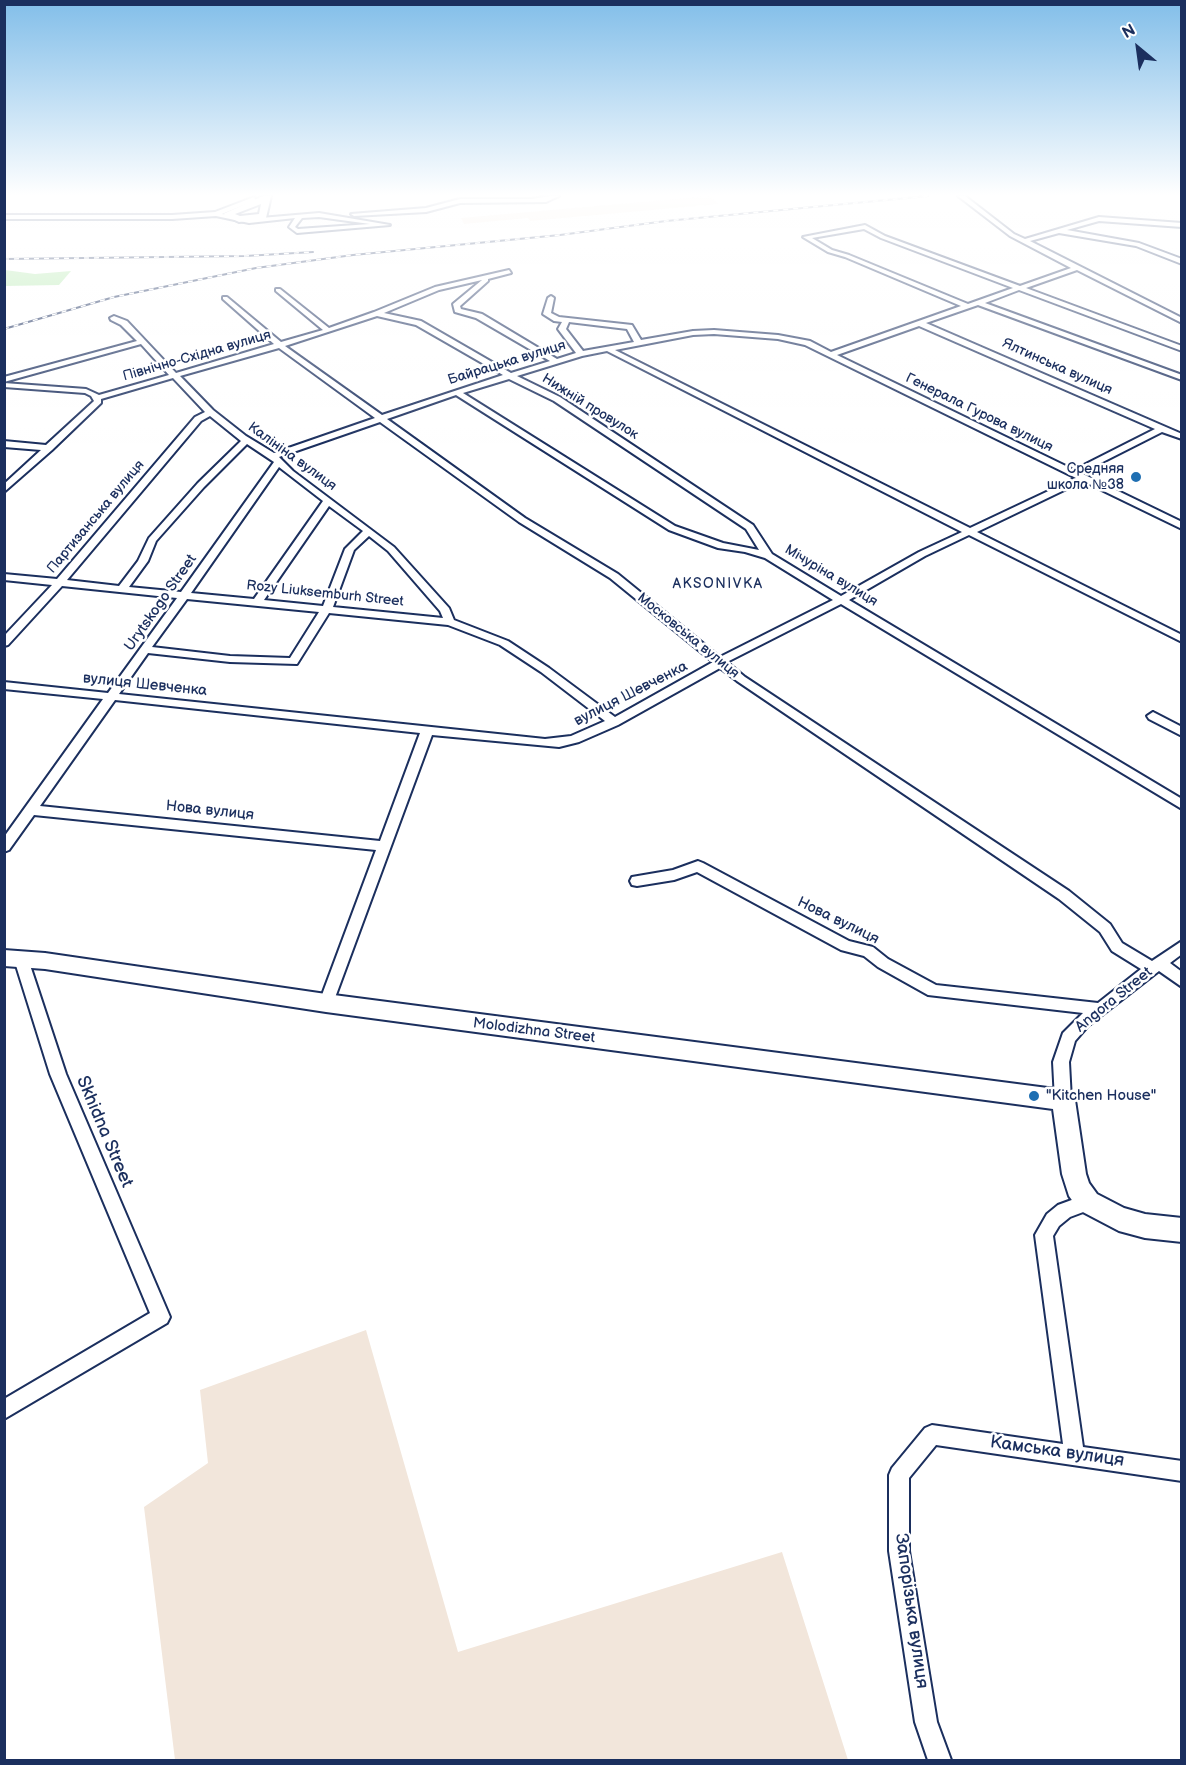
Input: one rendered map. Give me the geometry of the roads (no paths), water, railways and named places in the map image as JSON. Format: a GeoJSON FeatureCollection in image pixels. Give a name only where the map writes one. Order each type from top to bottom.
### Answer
{"type":"FeatureCollection","features":[{"type":"Feature","properties":{"kind":"street","name":"Північно-Східна вулиця"},"geometry":{"type":"LineString","coordinates":[[98,400],[328,331],[377,314],[436,288],[481,278]]}},
{"type":"Feature","properties":{"kind":"street"},"geometry":{"type":"LineString","coordinates":[[489,278],[466,295],[456,306],[458,310],[479,316],[557,362]]}},
{"type":"Feature","properties":{"kind":"street"},"geometry":{"type":"LineString","coordinates":[[902,278],[969,306]]}},
{"type":"Feature","properties":{"kind":"street"},"geometry":{"type":"LineString","coordinates":[[998,278],[1182,349]]}},
{"type":"Feature","properties":{"kind":"street"},"geometry":{"type":"LineString","coordinates":[[831,354],[1047,278]]}},
{"type":"Feature","properties":{"kind":"street"},"geometry":{"type":"LineString","coordinates":[[1098,278],[1182,321]]}},
{"type":"Feature","properties":{"kind":"street"},"geometry":{"type":"LineString","coordinates":[[278,290],[328,331]]}},
{"type":"Feature","properties":{"kind":"street","name":"Московська вулиця"},"geometry":{"type":"LineString","coordinates":[[225,298],[281,346],[522,520],[615,576],[719,663],[1064,895],[1105,928],[1117,947],[1182,981]]}},
{"type":"Feature","properties":{"kind":"street"},"geometry":{"type":"LineString","coordinates":[[550,298],[547,314],[566,320],[629,327],[639,344]]}},
{"type":"Feature","properties":{"kind":"street"},"geometry":{"type":"LineString","coordinates":[[979,303],[1182,378]]}},
{"type":"Feature","properties":{"kind":"street","name":"Нижній провулок"},"geometry":{"type":"LineString","coordinates":[[377,314],[418,323],[510,376],[557,399],[750,527],[768,556]]}},
{"type":"Feature","properties":{"kind":"street","name":"Калініна вулиця"},"geometry":{"type":"LineString","coordinates":[[114,318],[124,323],[210,412],[391,549],[445,610],[450,622]]}},
{"type":"Feature","properties":{"kind":"street"},"geometry":{"type":"LineString","coordinates":[[566,320],[562,329],[581,354]]}},
{"type":"Feature","properties":{"kind":"street","name":"Ялтинська вулиця"},"geometry":{"type":"LineString","coordinates":[[921,324],[1182,437]]}},
{"type":"Feature","properties":{"kind":"street","name":"Байрацька вулиця"},"geometry":{"type":"LineString","coordinates":[[275,460],[382,418],[457,392],[581,354],[693,333],[714,332],[757,337]]}},
{"type":"Feature","properties":{"kind":"street","name":"Генерала Гурова вулиця"},"geometry":{"type":"LineString","coordinates":[[757,337],[795,340],[831,354],[1182,526]]}},
{"type":"Feature","properties":{"kind":"street"},"geometry":{"type":"LineString","coordinates":[[4,380],[141,342]]}},
{"type":"Feature","properties":{"kind":"street"},"geometry":{"type":"LineString","coordinates":[[608,348],[1182,639]]}},
{"type":"Feature","properties":{"kind":"street"},"geometry":{"type":"LineString","coordinates":[[4,385],[91,392],[98,400],[4,489]]}},
{"type":"Feature","properties":{"kind":"street","name":"Мічуріна вулиця"},"geometry":{"type":"LineString","coordinates":[[457,392],[672,528],[721,546],[746,549],[768,556],[1182,805]]}},
{"type":"Feature","properties":{"kind":"street","name":"Партизанська вулиця"},"geometry":{"type":"LineString","coordinates":[[4,643],[58,584],[198,419],[210,412]]}},
{"type":"Feature","properties":{"kind":"street","name":"вулиця Шевченка"},"geometry":{"type":"LineString","coordinates":[[4,685],[559,743],[575,739],[614,722],[709,672],[727,657],[842,600],[922,554],[971,532],[1162,428]]}},
{"type":"Feature","properties":{"kind":"street"},"geometry":{"type":"LineString","coordinates":[[121,590],[143,561],[152,540],[180,512],[201,484],[246,441]]}},
{"type":"Feature","properties":{"kind":"street"},"geometry":{"type":"LineString","coordinates":[[4,444],[49,448]]}},
{"type":"Feature","properties":{"kind":"street","name":"Urytskogo Street"},"geometry":{"type":"LineString","coordinates":[[4,847],[184,597],[275,460]]}},
{"type":"Feature","properties":{"kind":"street"},"geometry":{"type":"LineString","coordinates":[[257,602],[328,501]]}},
{"type":"Feature","properties":{"kind":"street"},"geometry":{"type":"LineString","coordinates":[[146,650],[230,660],[293,662],[327,608],[350,549],[369,531]]}},
{"type":"Feature","properties":{"kind":"street","name":"Rozy Liuksemburh Street"},"geometry":{"type":"LineString","coordinates":[[4,577],[184,597],[327,608],[450,622],[504,644],[545,670],[614,722]]}},
{"type":"Feature","properties":{"kind":"street"},"geometry":{"type":"LineString","coordinates":[[1153,716],[1182,732]]}},
{"type":"Feature","properties":{"kind":"street"},"geometry":{"type":"LineString","coordinates":[[326,1003],[427,731]]}},
{"type":"Feature","properties":{"kind":"street","name":"Нова вулиця"},"geometry":{"type":"LineString","coordinates":[[32,810],[384,846]]}},
{"type":"Feature","properties":{"kind":"street","name":"Нова вулиця"},"geometry":{"type":"LineString","coordinates":[[637,881],[674,875],[698,866],[846,946],[868,951],[883,963],[933,991],[1101,1009]]}},
{"type":"Feature","properties":{"kind":"street","name":"Angora Street"},"geometry":{"type":"LineString","coordinates":[[1063,1100],[1061,1062],[1068,1038],[1101,1009],[1182,946]]}},
{"type":"Feature","properties":{"kind":"street","name":"Molodizhna Street"},"geometry":{"type":"LineString","coordinates":[[13,959],[326,1003],[1063,1100]]}},
{"type":"Feature","properties":{"kind":"street","name":"Skhidna Street"},"geometry":{"type":"LineString","coordinates":[[4,1410],[161,1317],[58,1074],[13,959]]}},
{"type":"Feature","properties":{"kind":"street"},"geometry":{"type":"LineString","coordinates":[[1063,1100],[1074,1174],[1078,1188],[1088,1202],[1119,1219],[1145,1226],[1182,1230]]}},
{"type":"Feature","properties":{"kind":"street"},"geometry":{"type":"LineString","coordinates":[[1074,1454],[1044,1235],[1053,1220],[1064,1211],[1088,1202]]}},
{"type":"Feature","properties":{"kind":"street","name":"Камська вулиця"},"geometry":{"type":"LineString","coordinates":[[932,1435],[1182,1471]]}},
{"type":"Feature","properties":{"kind":"street","name":"Запорізька вулиця"},"geometry":{"type":"LineString","coordinates":[[932,1435],[899,1475],[899,1551],[926,1722],[939,1761]]}},
{"type":"Feature","properties":{"kind":"railway"},"geometry":{"type":"LineString","coordinates":[[4,329],[114,297],[205,278]]}},
{"type":"Feature","properties":{"kind":"place","name":"Средняя школа №38"},"geometry":{"type":"Point","coordinates":[1136,477]}},
{"type":"Feature","properties":{"kind":"place","name":"\"Kitchen House\""},"geometry":{"type":"Point","coordinates":[1034,1096]}},
{"type":"Feature","properties":{"kind":"district","name":"AKSONІVKA"},"geometry":{"type":"Point","coordinates":[718,584]}}]}
